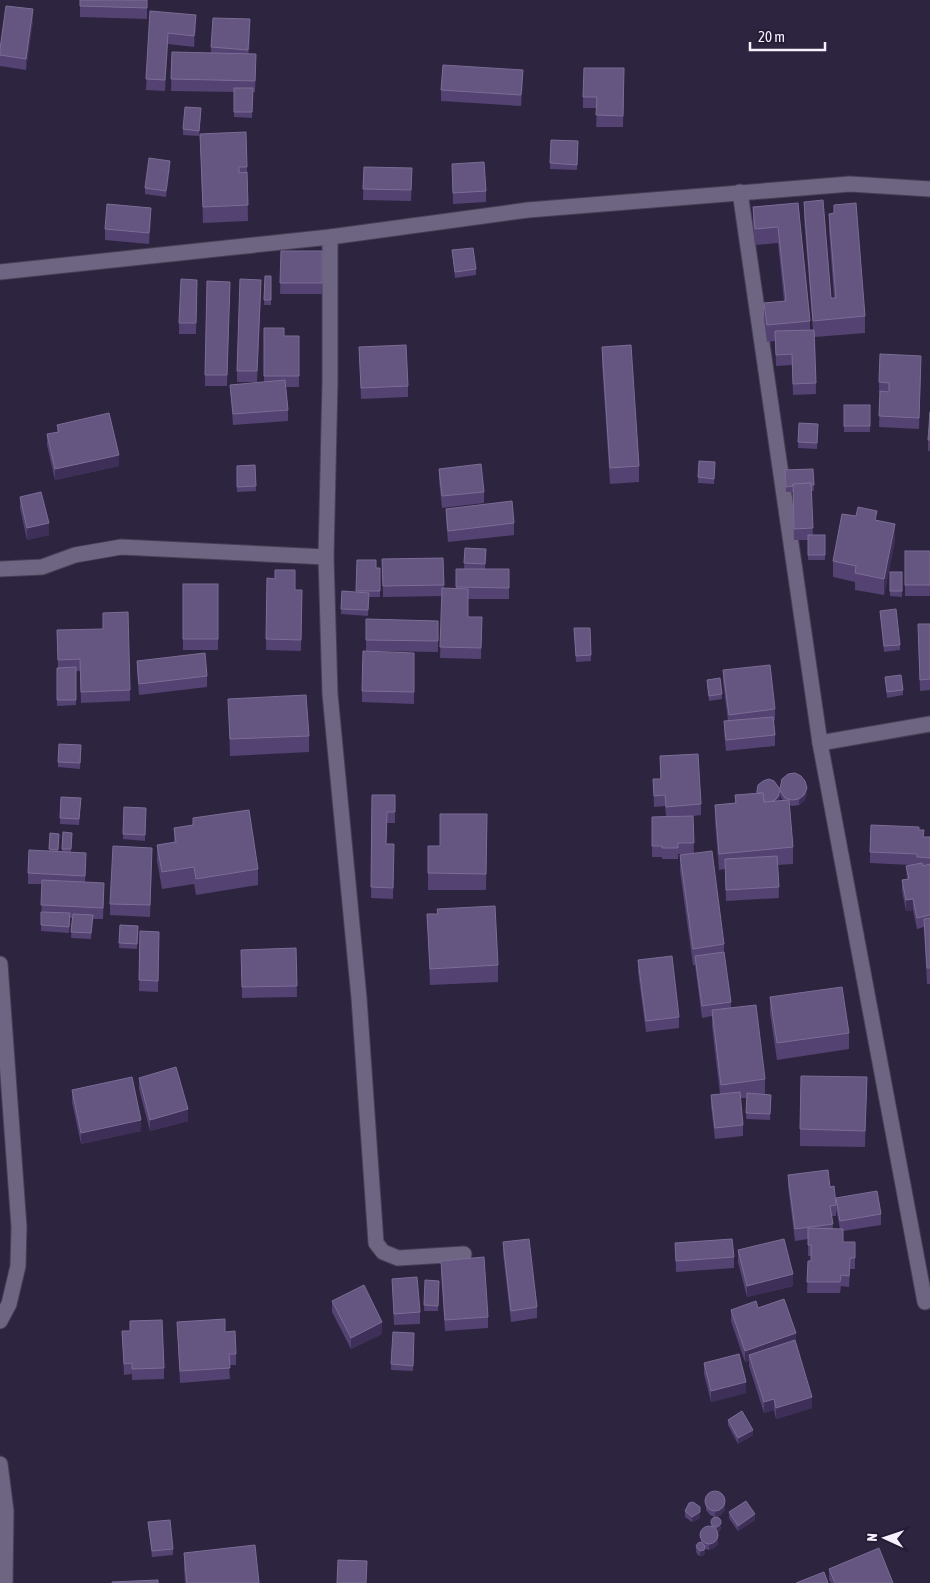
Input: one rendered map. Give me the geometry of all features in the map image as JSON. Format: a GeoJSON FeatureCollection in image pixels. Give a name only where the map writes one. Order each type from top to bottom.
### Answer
{"type":"FeatureCollection","features":[{"type":"Feature","properties":{"kind":"street"},"geometry":{"type":"LineString","coordinates":[[0,272],[330,237],[528,210],[850,184],[930,189]]}},
{"type":"Feature","properties":{"kind":"street"},"geometry":{"type":"LineString","coordinates":[[740,192],[820,743],[925,1302]]}},
{"type":"Feature","properties":{"kind":"street"},"geometry":{"type":"LineString","coordinates":[[330,237],[330,382],[326,557],[330,694],[359,998],[376,1243],[383,1252],[398,1258],[464,1254]]}},
{"type":"Feature","properties":{"kind":"street"},"geometry":{"type":"LineString","coordinates":[[0,569],[42,566],[75,554],[121,547],[326,557]]}},
{"type":"Feature","properties":{"kind":"street"},"geometry":{"type":"LineString","coordinates":[[820,743],[930,724]]}},
{"type":"Feature","properties":{"kind":"street"},"geometry":{"type":"LineString","coordinates":[[0,964],[19,1227],[18,1266],[10,1304],[0,1321]]}},
{"type":"Feature","properties":{"kind":"street"},"geometry":{"type":"LineString","coordinates":[[0,1464],[6,1511],[5,1583]]}},
{"type":"Feature","properties":{"kind":"building"},"geometry":{"type":"Polygon","coordinates":[[[80,0],[147,0],[147,8],[80,6],[80,0]]]}},
{"type":"Feature","properties":{"kind":"building"},"geometry":{"type":"Polygon","coordinates":[[[6,6],[33,9],[26,59],[0,55],[6,6]]]}},
{"type":"Feature","properties":{"kind":"building"},"geometry":{"type":"Polygon","coordinates":[[[150,11],[196,15],[194,36],[168,33],[165,80],[146,79],[150,11]]]}},
{"type":"Feature","properties":{"kind":"building"},"geometry":{"type":"Polygon","coordinates":[[[213,18],[250,19],[248,50],[211,47],[213,18]]]}},
{"type":"Feature","properties":{"kind":"building"},"geometry":{"type":"Polygon","coordinates":[[[172,52],[256,54],[255,81],[171,79],[172,52]]]}},
{"type":"Feature","properties":{"kind":"building"},"geometry":{"type":"Polygon","coordinates":[[[443,65],[523,70],[521,95],[441,90],[443,65]]]}},
{"type":"Feature","properties":{"kind":"building"},"geometry":{"type":"Polygon","coordinates":[[[584,68],[624,68],[623,116],[596,115],[597,97],[583,97],[584,68]]]}},
{"type":"Feature","properties":{"kind":"building"},"geometry":{"type":"Polygon","coordinates":[[[234,88],[253,88],[252,112],[234,112],[234,88]]]}},
{"type":"Feature","properties":{"kind":"building"},"geometry":{"type":"Polygon","coordinates":[[[185,107],[201,108],[199,131],[183,129],[185,107]]]}},
{"type":"Feature","properties":{"kind":"building"},"geometry":{"type":"Polygon","coordinates":[[[246,132],[247,167],[239,167],[239,173],[247,172],[248,205],[203,207],[200,134],[246,132]]]}},
{"type":"Feature","properties":{"kind":"building"},"geometry":{"type":"Polygon","coordinates":[[[551,140],[578,141],[577,165],[550,163],[551,140]]]}},
{"type":"Feature","properties":{"kind":"building"},"geometry":{"type":"Polygon","coordinates":[[[149,158],[170,161],[166,191],[145,188],[149,158]]]}},
{"type":"Feature","properties":{"kind":"building"},"geometry":{"type":"Polygon","coordinates":[[[484,162],[486,191],[453,193],[452,164],[484,162]]]}},
{"type":"Feature","properties":{"kind":"building"},"geometry":{"type":"Polygon","coordinates":[[[364,167],[412,168],[411,190],[363,189],[364,167]]]}},
{"type":"Feature","properties":{"kind":"building"},"geometry":{"type":"Polygon","coordinates":[[[823,200],[831,298],[836,298],[829,214],[834,213],[834,205],[856,203],[865,316],[813,321],[804,202],[823,200]]]}},
{"type":"Feature","properties":{"kind":"building"},"geometry":{"type":"Polygon","coordinates":[[[798,203],[810,321],[767,325],[764,303],[786,301],[778,227],[755,229],[753,207],[798,203]]]}},
{"type":"Feature","properties":{"kind":"building"},"geometry":{"type":"Polygon","coordinates":[[[107,204],[151,208],[149,233],[105,229],[107,204]]]}},
{"type":"Feature","properties":{"kind":"building"},"geometry":{"type":"Polygon","coordinates":[[[473,248],[476,269],[455,272],[452,250],[473,248]]]}},
{"type":"Feature","properties":{"kind":"building"},"geometry":{"type":"Polygon","coordinates":[[[281,251],[322,251],[322,283],[280,283],[281,251]]]}},
{"type":"Feature","properties":{"kind":"building"},"geometry":{"type":"Polygon","coordinates":[[[265,276],[271,276],[271,300],[264,300],[265,276]]]}},
{"type":"Feature","properties":{"kind":"building"},"geometry":{"type":"Polygon","coordinates":[[[181,279],[197,280],[196,323],[179,323],[181,279]]]}},
{"type":"Feature","properties":{"kind":"building"},"geometry":{"type":"Polygon","coordinates":[[[240,279],[261,280],[257,371],[237,371],[240,279]]]}},
{"type":"Feature","properties":{"kind":"building"},"geometry":{"type":"Polygon","coordinates":[[[207,281],[230,282],[227,375],[205,375],[207,281]]]}},
{"type":"Feature","properties":{"kind":"building"},"geometry":{"type":"Polygon","coordinates":[[[264,328],[284,328],[284,336],[299,336],[299,376],[264,376],[264,328]]]}},
{"type":"Feature","properties":{"kind":"building"},"geometry":{"type":"Polygon","coordinates":[[[814,330],[816,383],[793,384],[792,354],[776,355],[775,331],[814,330]]]}},
{"type":"Feature","properties":{"kind":"building"},"geometry":{"type":"Polygon","coordinates":[[[406,345],[408,386],[361,388],[359,347],[406,345]]]}},
{"type":"Feature","properties":{"kind":"building"},"geometry":{"type":"Polygon","coordinates":[[[631,345],[639,466],[610,468],[602,347],[631,345]]]}},
{"type":"Feature","properties":{"kind":"building"},"geometry":{"type":"Polygon","coordinates":[[[880,354],[921,356],[919,418],[879,416],[880,391],[889,392],[889,383],[879,382],[880,354]]]}},
{"type":"Feature","properties":{"kind":"building"},"geometry":{"type":"Polygon","coordinates":[[[285,380],[288,410],[233,414],[230,385],[285,380]]]}},
{"type":"Feature","properties":{"kind":"building"},"geometry":{"type":"Polygon","coordinates":[[[844,405],[870,405],[870,426],[844,426],[844,405]]]}},
{"type":"Feature","properties":{"kind":"building"},"geometry":{"type":"Polygon","coordinates":[[[930,412],[930,440],[928,440],[930,412]]]}},
{"type":"Feature","properties":{"kind":"building"},"geometry":{"type":"Polygon","coordinates":[[[109,413],[119,455],[55,469],[47,434],[59,432],[57,425],[109,413]]]}},
{"type":"Feature","properties":{"kind":"building"},"geometry":{"type":"Polygon","coordinates":[[[799,423],[818,424],[817,443],[798,442],[799,423]]]}},
{"type":"Feature","properties":{"kind":"building"},"geometry":{"type":"Polygon","coordinates":[[[699,461],[715,462],[714,479],[698,477],[699,461]]]}},
{"type":"Feature","properties":{"kind":"building"},"geometry":{"type":"Polygon","coordinates":[[[481,464],[484,492],[442,496],[439,469],[481,464]]]}},
{"type":"Feature","properties":{"kind":"building"},"geometry":{"type":"Polygon","coordinates":[[[255,465],[256,486],[237,487],[237,466],[255,465]]]}},
{"type":"Feature","properties":{"kind":"building"},"geometry":{"type":"Polygon","coordinates":[[[813,469],[814,485],[811,485],[811,483],[793,484],[793,486],[786,487],[785,470],[813,469]]]}},
{"type":"Feature","properties":{"kind":"building"},"geometry":{"type":"Polygon","coordinates":[[[811,483],[813,528],[794,529],[793,484],[811,483]]]}},
{"type":"Feature","properties":{"kind":"building"},"geometry":{"type":"Polygon","coordinates":[[[41,492],[49,523],[27,528],[20,497],[41,492]]]}},
{"type":"Feature","properties":{"kind":"building"},"geometry":{"type":"Polygon","coordinates":[[[512,501],[514,523],[448,531],[446,509],[512,501]]]}},
{"type":"Feature","properties":{"kind":"building"},"geometry":{"type":"Polygon","coordinates":[[[858,507],[877,511],[875,520],[895,524],[884,579],[855,573],[856,566],[833,561],[842,514],[856,516],[858,507]]]}},
{"type":"Feature","properties":{"kind":"building"},"geometry":{"type":"Polygon","coordinates":[[[808,535],[825,535],[825,555],[808,555],[808,535]]]}},
{"type":"Feature","properties":{"kind":"building"},"geometry":{"type":"Polygon","coordinates":[[[465,548],[486,549],[485,564],[464,563],[465,548]]]}},
{"type":"Feature","properties":{"kind":"building"},"geometry":{"type":"Polygon","coordinates":[[[905,551],[930,551],[930,585],[905,585],[905,551]]]}},
{"type":"Feature","properties":{"kind":"building"},"geometry":{"type":"Polygon","coordinates":[[[443,558],[444,585],[383,586],[382,559],[443,558]]]}},
{"type":"Feature","properties":{"kind":"building"},"geometry":{"type":"Polygon","coordinates":[[[357,560],[376,560],[376,568],[380,568],[380,591],[356,591],[357,560]]]}},
{"type":"Feature","properties":{"kind":"building"},"geometry":{"type":"Polygon","coordinates":[[[456,569],[509,569],[509,588],[456,587],[456,569]]]}},
{"type":"Feature","properties":{"kind":"building"},"geometry":{"type":"Polygon","coordinates":[[[275,570],[295,570],[295,590],[302,590],[301,640],[266,639],[267,578],[275,579],[275,570]]]}},
{"type":"Feature","properties":{"kind":"building"},"geometry":{"type":"Polygon","coordinates":[[[890,572],[902,572],[902,591],[890,591],[890,572]]]}},
{"type":"Feature","properties":{"kind":"building"},"geometry":{"type":"Polygon","coordinates":[[[183,584],[218,584],[218,639],[183,639],[183,584]]]}},
{"type":"Feature","properties":{"kind":"building"},"geometry":{"type":"Polygon","coordinates":[[[442,588],[468,589],[468,617],[482,617],[481,648],[440,647],[442,588]]]}},
{"type":"Feature","properties":{"kind":"building"},"geometry":{"type":"Polygon","coordinates":[[[342,591],[369,593],[368,610],[341,609],[342,591]]]}},
{"type":"Feature","properties":{"kind":"building"},"geometry":{"type":"Polygon","coordinates":[[[896,609],[900,645],[884,646],[880,611],[896,609]]]}},
{"type":"Feature","properties":{"kind":"building"},"geometry":{"type":"Polygon","coordinates":[[[128,612],[130,690],[81,692],[80,659],[58,660],[57,630],[103,629],[103,613],[128,612]]]}},
{"type":"Feature","properties":{"kind":"building"},"geometry":{"type":"Polygon","coordinates":[[[366,619],[438,621],[438,641],[366,640],[366,619]]]}},
{"type":"Feature","properties":{"kind":"building"},"geometry":{"type":"Polygon","coordinates":[[[918,624],[930,624],[930,679],[920,680],[918,624]]]}},
{"type":"Feature","properties":{"kind":"building"},"geometry":{"type":"Polygon","coordinates":[[[574,628],[590,628],[591,655],[576,656],[574,628]]]}},
{"type":"Feature","properties":{"kind":"building"},"geometry":{"type":"Polygon","coordinates":[[[363,651],[414,653],[414,692],[362,691],[363,651]]]}},
{"type":"Feature","properties":{"kind":"building"},"geometry":{"type":"Polygon","coordinates":[[[205,653],[207,676],[139,684],[137,661],[205,653]]]}},
{"type":"Feature","properties":{"kind":"building"},"geometry":{"type":"Polygon","coordinates":[[[770,665],[775,709],[729,715],[723,670],[770,665]]]}},
{"type":"Feature","properties":{"kind":"building"},"geometry":{"type":"Polygon","coordinates":[[[76,667],[76,700],[57,700],[57,668],[76,667]]]}},
{"type":"Feature","properties":{"kind":"building"},"geometry":{"type":"Polygon","coordinates":[[[901,675],[903,690],[887,692],[885,677],[901,675]]]}},
{"type":"Feature","properties":{"kind":"building"},"geometry":{"type":"Polygon","coordinates":[[[720,678],[722,694],[709,696],[707,680],[720,678]]]}},
{"type":"Feature","properties":{"kind":"building"},"geometry":{"type":"Polygon","coordinates":[[[306,695],[309,736],[230,739],[228,699],[306,695]]]}},
{"type":"Feature","properties":{"kind":"building"},"geometry":{"type":"Polygon","coordinates":[[[773,717],[775,735],[726,740],[724,721],[773,717]]]}},
{"type":"Feature","properties":{"kind":"building"},"geometry":{"type":"Polygon","coordinates":[[[59,744],[81,745],[80,763],[58,762],[59,744]]]}},
{"type":"Feature","properties":{"kind":"building"},"geometry":{"type":"Polygon","coordinates":[[[698,754],[701,804],[666,807],[665,795],[654,796],[653,779],[661,779],[660,756],[698,754]]]}},
{"type":"Feature","properties":{"kind":"building"},"geometry":{"type":"Polygon","coordinates":[[[795,773],[805,781],[807,788],[804,795],[799,799],[785,798],[780,790],[778,797],[774,801],[766,802],[764,801],[763,793],[757,793],[758,785],[763,781],[769,779],[774,781],[780,789],[782,779],[788,774],[795,773]]]}},
{"type":"Feature","properties":{"kind":"building"},"geometry":{"type":"Polygon","coordinates":[[[763,793],[764,802],[789,800],[793,847],[719,854],[715,805],[736,803],[735,795],[763,793]]]}},
{"type":"Feature","properties":{"kind":"building"},"geometry":{"type":"Polygon","coordinates":[[[372,795],[395,795],[395,812],[387,812],[386,844],[394,844],[393,888],[371,887],[372,795]]]}},
{"type":"Feature","properties":{"kind":"building"},"geometry":{"type":"Polygon","coordinates":[[[61,797],[81,798],[79,819],[60,818],[61,797]]]}},
{"type":"Feature","properties":{"kind":"building"},"geometry":{"type":"Polygon","coordinates":[[[124,807],[146,808],[145,835],[123,834],[124,807]]]}},
{"type":"Feature","properties":{"kind":"building"},"geometry":{"type":"Polygon","coordinates":[[[249,810],[258,869],[196,879],[194,867],[162,872],[157,845],[176,842],[174,828],[193,825],[193,818],[249,810]]]}},
{"type":"Feature","properties":{"kind":"building"},"geometry":{"type":"Polygon","coordinates":[[[440,814],[487,814],[486,874],[428,873],[428,846],[440,846],[440,814]]]}},
{"type":"Feature","properties":{"kind":"building"},"geometry":{"type":"Polygon","coordinates":[[[693,816],[694,843],[678,843],[678,848],[652,846],[652,817],[693,816]]]}},
{"type":"Feature","properties":{"kind":"building"},"geometry":{"type":"Polygon","coordinates":[[[871,825],[919,827],[919,830],[924,830],[923,837],[930,837],[930,858],[917,857],[917,854],[870,852],[871,825]]]}},
{"type":"Feature","properties":{"kind":"building"},"geometry":{"type":"Polygon","coordinates":[[[63,832],[72,833],[71,849],[62,849],[63,832]]]}},
{"type":"Feature","properties":{"kind":"building"},"geometry":{"type":"Polygon","coordinates":[[[50,833],[59,834],[58,850],[49,849],[50,833]]]}},
{"type":"Feature","properties":{"kind":"building"},"geometry":{"type":"Polygon","coordinates":[[[113,846],[152,848],[150,905],[110,904],[113,846]]]}},
{"type":"Feature","properties":{"kind":"building"},"geometry":{"type":"Polygon","coordinates":[[[29,850],[86,853],[85,876],[28,873],[29,850]]]}},
{"type":"Feature","properties":{"kind":"building"},"geometry":{"type":"Polygon","coordinates":[[[712,851],[724,944],[693,949],[680,855],[712,851]]]}},
{"type":"Feature","properties":{"kind":"building"},"geometry":{"type":"Polygon","coordinates":[[[777,856],[779,887],[726,890],[725,859],[777,856]]]}},
{"type":"Feature","properties":{"kind":"building"},"geometry":{"type":"Polygon","coordinates":[[[922,863],[923,866],[930,864],[930,915],[917,918],[913,899],[906,900],[902,880],[909,879],[906,866],[922,863]]]}},
{"type":"Feature","properties":{"kind":"building"},"geometry":{"type":"Polygon","coordinates":[[[42,880],[104,883],[103,908],[41,905],[42,880]]]}},
{"type":"Feature","properties":{"kind":"building"},"geometry":{"type":"Polygon","coordinates":[[[495,906],[498,965],[430,969],[427,914],[438,914],[437,909],[495,906]]]}},
{"type":"Feature","properties":{"kind":"building"},"geometry":{"type":"Polygon","coordinates":[[[41,912],[70,913],[69,927],[41,925],[41,912]]]}},
{"type":"Feature","properties":{"kind":"building"},"geometry":{"type":"Polygon","coordinates":[[[73,914],[93,915],[91,933],[71,932],[73,914]]]}},
{"type":"Feature","properties":{"kind":"building"},"geometry":{"type":"Polygon","coordinates":[[[930,918],[930,968],[927,968],[924,919],[930,918]]]}},
{"type":"Feature","properties":{"kind":"building"},"geometry":{"type":"Polygon","coordinates":[[[120,925],[138,926],[137,944],[119,943],[120,925]]]}},
{"type":"Feature","properties":{"kind":"building"},"geometry":{"type":"Polygon","coordinates":[[[140,931],[159,932],[158,981],[139,980],[140,931]]]}},
{"type":"Feature","properties":{"kind":"building"},"geometry":{"type":"Polygon","coordinates":[[[296,948],[297,986],[242,987],[241,950],[296,948]]]}},
{"type":"Feature","properties":{"kind":"building"},"geometry":{"type":"Polygon","coordinates":[[[724,952],[731,1002],[702,1006],[695,956],[724,952]]]}},
{"type":"Feature","properties":{"kind":"building"},"geometry":{"type":"Polygon","coordinates":[[[672,956],[679,1017],[646,1021],[638,960],[672,956]]]}},
{"type":"Feature","properties":{"kind":"building"},"geometry":{"type":"Polygon","coordinates":[[[842,987],[849,1033],[777,1043],[770,997],[842,987]]]}},
{"type":"Feature","properties":{"kind":"building"},"geometry":{"type":"Polygon","coordinates":[[[756,1005],[765,1079],[721,1085],[712,1010],[756,1005]]]}},
{"type":"Feature","properties":{"kind":"building"},"geometry":{"type":"Polygon","coordinates":[[[176,1067],[188,1109],[150,1120],[139,1078],[176,1067]]]}},
{"type":"Feature","properties":{"kind":"building"},"geometry":{"type":"Polygon","coordinates":[[[801,1076],[867,1077],[865,1131],[800,1129],[801,1076]]]}},
{"type":"Feature","properties":{"kind":"building"},"geometry":{"type":"Polygon","coordinates":[[[132,1077],[141,1120],[81,1133],[72,1090],[132,1077]]]}},
{"type":"Feature","properties":{"kind":"building"},"geometry":{"type":"Polygon","coordinates":[[[740,1092],[743,1125],[715,1128],[711,1095],[740,1092]]]}},
{"type":"Feature","properties":{"kind":"building"},"geometry":{"type":"Polygon","coordinates":[[[747,1093],[771,1095],[770,1114],[746,1113],[747,1093]]]}},
{"type":"Feature","properties":{"kind":"building"},"geometry":{"type":"Polygon","coordinates":[[[828,1170],[830,1187],[834,1186],[836,1205],[830,1206],[833,1224],[795,1229],[788,1175],[828,1170]]]}},
{"type":"Feature","properties":{"kind":"building"},"geometry":{"type":"Polygon","coordinates":[[[877,1191],[881,1214],[840,1221],[836,1198],[877,1191]]]}},
{"type":"Feature","properties":{"kind":"building"},"geometry":{"type":"Polygon","coordinates":[[[808,1228],[843,1229],[843,1242],[855,1242],[855,1258],[850,1258],[849,1276],[841,1275],[840,1282],[807,1282],[808,1261],[811,1261],[811,1245],[808,1245],[808,1228]]]}},
{"type":"Feature","properties":{"kind":"building"},"geometry":{"type":"Polygon","coordinates":[[[529,1239],[537,1307],[511,1311],[503,1242],[529,1239]]]}},
{"type":"Feature","properties":{"kind":"building"},"geometry":{"type":"Polygon","coordinates":[[[732,1239],[734,1257],[676,1261],[675,1243],[732,1239]]]}},
{"type":"Feature","properties":{"kind":"building"},"geometry":{"type":"Polygon","coordinates":[[[784,1239],[793,1274],[747,1286],[738,1250],[784,1239]]]}},
{"type":"Feature","properties":{"kind":"building"},"geometry":{"type":"Polygon","coordinates":[[[484,1257],[488,1317],[445,1320],[441,1261],[484,1257]]]}},
{"type":"Feature","properties":{"kind":"building"},"geometry":{"type":"Polygon","coordinates":[[[417,1277],[420,1312],[394,1314],[392,1279],[417,1277]]]}},
{"type":"Feature","properties":{"kind":"building"},"geometry":{"type":"Polygon","coordinates":[[[425,1280],[439,1281],[438,1306],[424,1305],[425,1280]]]}},
{"type":"Feature","properties":{"kind":"building"},"geometry":{"type":"Polygon","coordinates":[[[364,1285],[382,1322],[351,1338],[332,1301],[364,1285]]]}},
{"type":"Feature","properties":{"kind":"building"},"geometry":{"type":"Polygon","coordinates":[[[784,1299],[796,1333],[745,1351],[731,1310],[756,1301],[758,1308],[784,1299]]]}},
{"type":"Feature","properties":{"kind":"building"},"geometry":{"type":"Polygon","coordinates":[[[225,1319],[225,1332],[235,1331],[236,1354],[229,1354],[230,1368],[180,1371],[177,1322],[225,1319]]]}},
{"type":"Feature","properties":{"kind":"building"},"geometry":{"type":"Polygon","coordinates":[[[162,1320],[164,1368],[132,1369],[132,1363],[124,1364],[122,1331],[130,1331],[130,1321],[162,1320]]]}},
{"type":"Feature","properties":{"kind":"building"},"geometry":{"type":"Polygon","coordinates":[[[393,1332],[414,1333],[413,1366],[391,1364],[393,1332]]]}},
{"type":"Feature","properties":{"kind":"building"},"geometry":{"type":"Polygon","coordinates":[[[795,1340],[812,1397],[776,1408],[774,1399],[764,1402],[749,1355],[795,1340]]]}},
{"type":"Feature","properties":{"kind":"building"},"geometry":{"type":"Polygon","coordinates":[[[739,1354],[746,1382],[711,1391],[704,1363],[739,1354]]]}},
{"type":"Feature","properties":{"kind":"building"},"geometry":{"type":"Polygon","coordinates":[[[742,1411],[753,1430],[738,1438],[728,1420],[742,1411]]]}},
{"type":"Feature","properties":{"kind":"building"},"geometry":{"type":"Polygon","coordinates":[[[715,1491],[722,1494],[725,1501],[722,1508],[715,1511],[708,1508],[705,1501],[708,1494],[715,1491]]]}},
{"type":"Feature","properties":{"kind":"building"},"geometry":{"type":"Polygon","coordinates":[[[746,1501],[755,1514],[738,1526],[729,1512],[746,1501]]]}},
{"type":"Feature","properties":{"kind":"building"},"geometry":{"type":"Polygon","coordinates":[[[693,1502],[700,1507],[700,1512],[692,1517],[685,1511],[689,1503],[693,1502]]]}},
{"type":"Feature","properties":{"kind":"building"},"geometry":{"type":"Polygon","coordinates":[[[714,1517],[718,1517],[721,1522],[720,1526],[714,1527],[711,1524],[711,1520],[714,1517]]]}},
{"type":"Feature","properties":{"kind":"building"},"geometry":{"type":"Polygon","coordinates":[[[170,1520],[173,1549],[152,1551],[148,1522],[170,1520]]]}},
{"type":"Feature","properties":{"kind":"building"},"geometry":{"type":"Polygon","coordinates":[[[709,1526],[715,1529],[718,1535],[715,1541],[709,1544],[703,1541],[700,1535],[703,1529],[709,1526]]]}},
{"type":"Feature","properties":{"kind":"building"},"geometry":{"type":"Polygon","coordinates":[[[701,1542],[705,1546],[704,1550],[700,1551],[696,1546],[701,1542]]]}},
{"type":"Feature","properties":{"kind":"building"},"geometry":{"type":"Polygon","coordinates":[[[255,1545],[259,1583],[187,1583],[184,1553],[255,1545]]]}},
{"type":"Feature","properties":{"kind":"building"},"geometry":{"type":"Polygon","coordinates":[[[879,1548],[893,1583],[835,1583],[829,1569],[879,1548]]]}},
{"type":"Feature","properties":{"kind":"building"},"geometry":{"type":"Polygon","coordinates":[[[338,1560],[367,1561],[366,1583],[337,1583],[338,1560]]]}},
{"type":"Feature","properties":{"kind":"building"},"geometry":{"type":"Polygon","coordinates":[[[824,1572],[828,1583],[796,1583],[824,1572]]]}},
{"type":"Feature","properties":{"kind":"building"},"geometry":{"type":"Polygon","coordinates":[[[158,1580],[158,1583],[112,1583],[112,1582],[158,1580]]]}}]}
